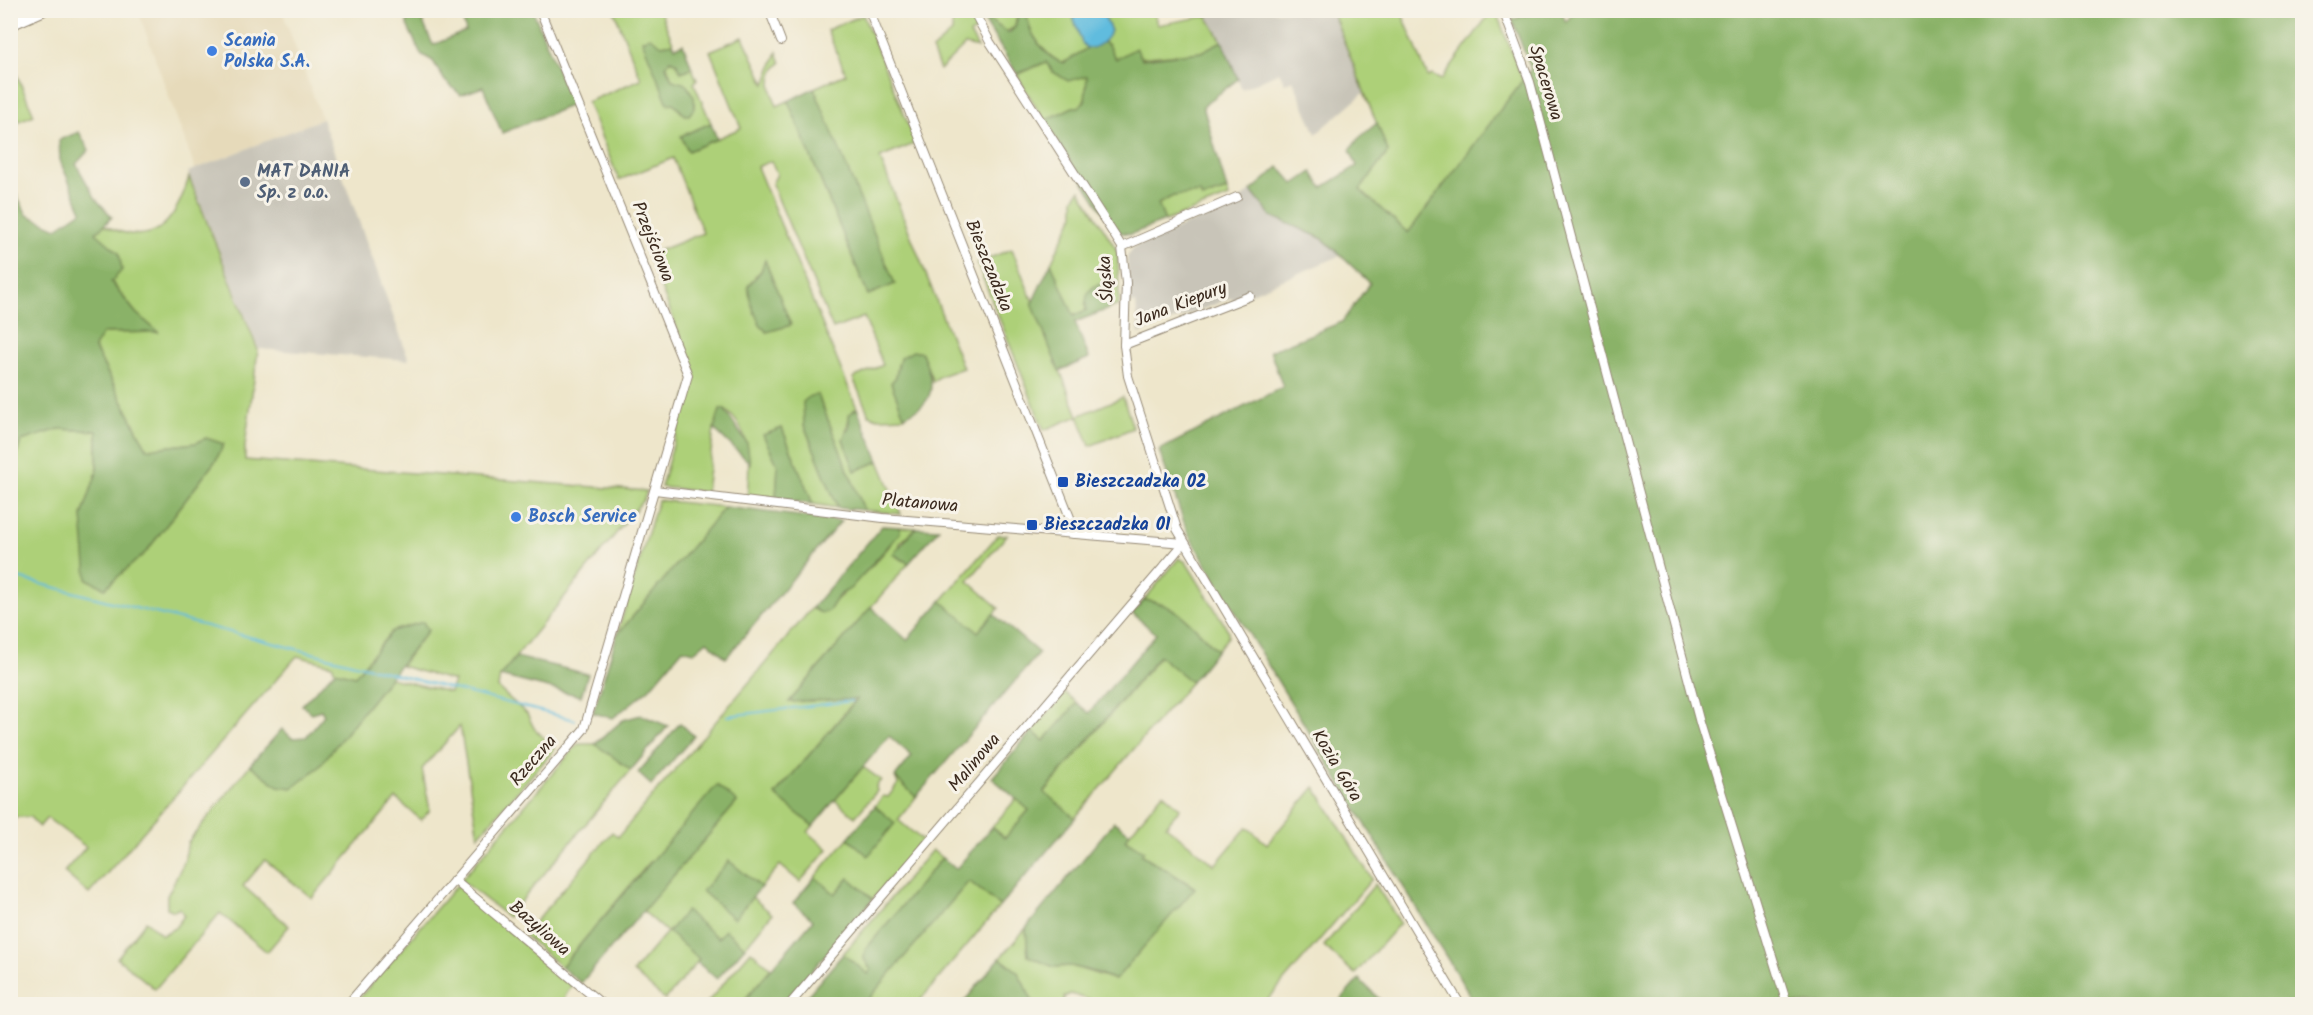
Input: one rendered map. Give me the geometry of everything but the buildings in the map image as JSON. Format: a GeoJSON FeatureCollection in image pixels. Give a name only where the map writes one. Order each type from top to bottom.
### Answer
{"type":"FeatureCollection","features":[{"type":"Feature","properties":{"kind":"main road"},"geometry":{"type":"LineString","coordinates":[[10,24],[42,10]]}},
{"type":"Feature","properties":{"kind":"street","name":"Przejściowa"},"geometry":{"type":"LineString","coordinates":[[540,10],[688,375],[655,490]]}},
{"type":"Feature","properties":{"kind":"street"},"geometry":{"type":"LineString","coordinates":[[769,10],[781,41]]}},
{"type":"Feature","properties":{"kind":"street","name":"Bieszczadzka"},"geometry":{"type":"LineString","coordinates":[[869,10],[1071,520],[1074,534]]}},
{"type":"Feature","properties":{"kind":"street","name":"Śląska"},"geometry":{"type":"LineString","coordinates":[[973,10],[990,42],[1122,247],[1126,283],[1124,345],[1129,384],[1184,543]]}},
{"type":"Feature","properties":{"kind":"street","name":"Spacerowa"},"geometry":{"type":"LineString","coordinates":[[1503,10],[1530,82],[1700,723],[1787,1005]]}},
{"type":"Feature","properties":{"kind":"street"},"geometry":{"type":"LineString","coordinates":[[1122,247],[1238,197]]}},
{"type":"Feature","properties":{"kind":"street","name":"Jana Kiepury"},"geometry":{"type":"LineString","coordinates":[[1124,345],[1250,296]]}},
{"type":"Feature","properties":{"kind":"street","name":"Platanowa"},"geometry":{"type":"LineString","coordinates":[[655,490],[883,518],[1184,543]]}},
{"type":"Feature","properties":{"kind":"street","name":"Rzeczna"},"geometry":{"type":"LineString","coordinates":[[348,1005],[584,729],[655,490]]}},
{"type":"Feature","properties":{"kind":"street","name":"Malinowa"},"geometry":{"type":"LineString","coordinates":[[790,1005],[1184,543]]}},
{"type":"Feature","properties":{"kind":"street","name":"Kozia Góra"},"geometry":{"type":"LineString","coordinates":[[1184,543],[1460,1005]]}},
{"type":"Feature","properties":{"kind":"street","name":"Bazyliowa"},"geometry":{"type":"LineString","coordinates":[[454,880],[602,1005]]}},
{"type":"Feature","properties":{"kind":"shaded area"},"geometry":{"type":"Polygon","coordinates":[[[156,10],[282,11],[322,119],[195,169],[140,16],[156,10]]]}},
{"type":"Feature","properties":{"kind":"shaded area"},"geometry":{"type":"Polygon","coordinates":[[[1199,11],[1332,11],[1365,92],[1316,134],[1293,80],[1285,83],[1279,72],[1242,89],[1222,41],[1207,17],[1201,16],[1199,11]]]}},
{"type":"Feature","properties":{"kind":"shaded area","name":"MAT DANIA Sp. z o.o."},"geometry":{"type":"Polygon","coordinates":[[[322,119],[409,360],[259,349],[188,172],[322,119]]]}},
{"type":"Feature","properties":{"kind":"shaded area"},"geometry":{"type":"Polygon","coordinates":[[[1251,191],[1271,216],[1323,239],[1342,255],[1233,301],[1231,298],[1139,334],[1136,303],[1129,304],[1127,256],[1134,247],[1234,204],[1251,191]]]}},
{"type":"Feature","properties":{"kind":"green space"},"geometry":{"type":"Polygon","coordinates":[[[1575,10],[2302,11],[2302,1004],[1475,1004],[1188,534],[1159,450],[1283,387],[1270,351],[1342,322],[1370,283],[1323,239],[1271,216],[1251,191],[1279,167],[1294,184],[1312,172],[1322,188],[1357,166],[1350,150],[1358,139],[1377,123],[1388,152],[1360,190],[1408,233],[1531,69],[1512,20],[1536,11],[1561,11],[1566,22],[1575,10]]]}},
{"type":"Feature","properties":{"kind":"green space"},"geometry":{"type":"Polygon","coordinates":[[[407,11],[418,11],[433,45],[466,31],[460,11],[533,11],[572,105],[502,133],[483,87],[461,95],[445,81],[433,61],[421,54],[407,25],[407,11]]]}},
{"type":"Feature","properties":{"kind":"green space"},"geometry":{"type":"Polygon","coordinates":[[[614,11],[660,11],[673,43],[661,45],[650,37],[643,40],[673,103],[681,112],[683,85],[672,80],[666,63],[670,60],[676,62],[681,72],[692,68],[697,80],[694,83],[711,123],[682,136],[688,151],[741,128],[710,51],[743,37],[765,84],[777,52],[781,63],[773,72],[771,83],[777,106],[788,101],[868,295],[894,284],[814,88],[846,74],[827,30],[863,15],[916,143],[880,158],[963,368],[940,376],[933,382],[922,353],[898,364],[896,377],[891,383],[905,417],[878,418],[869,415],[853,378],[883,365],[864,317],[833,329],[772,184],[777,174],[771,161],[757,167],[857,408],[849,417],[843,439],[855,471],[879,461],[901,514],[864,510],[818,395],[804,425],[838,508],[813,504],[782,428],[764,436],[778,466],[776,499],[747,497],[749,462],[745,438],[740,427],[724,409],[714,429],[706,492],[661,487],[694,371],[648,255],[703,233],[673,158],[619,180],[587,102],[641,79],[614,11]],[[765,261],[761,271],[755,276],[760,325],[767,332],[791,325],[765,261]]]}},
{"type":"Feature","properties":{"kind":"green space"},"geometry":{"type":"Polygon","coordinates":[[[953,11],[967,11],[978,30],[970,34],[978,48],[965,45],[940,70],[932,50],[952,32],[953,11]]]}},
{"type":"Feature","properties":{"kind":"green space"},"geometry":{"type":"Polygon","coordinates":[[[978,11],[1071,11],[1080,37],[1087,48],[1070,61],[1060,62],[1049,55],[1039,44],[1027,19],[1016,18],[1015,27],[1006,32],[978,11]]]}},
{"type":"Feature","properties":{"kind":"green space"},"geometry":{"type":"Polygon","coordinates":[[[1023,11],[1027,13],[1030,28],[1038,43],[1050,56],[1064,63],[1087,48],[1103,42],[1108,45],[1116,59],[1136,48],[1142,59],[1201,52],[1222,41],[1238,79],[1203,106],[1227,190],[1202,198],[1200,193],[1173,196],[1158,204],[1165,221],[1131,234],[1116,232],[1044,121],[1073,107],[1079,107],[1085,102],[1087,76],[1068,81],[1053,72],[1046,62],[1017,74],[981,15],[1009,33],[1015,27],[1018,15],[1023,11]]]}},
{"type":"Feature","properties":{"kind":"green space"},"geometry":{"type":"Polygon","coordinates":[[[1102,11],[1154,11],[1157,25],[1207,16],[1222,41],[1201,52],[1116,60],[1108,45],[1103,42],[1111,31],[1102,11]]]}},
{"type":"Feature","properties":{"kind":"green space"},"geometry":{"type":"Polygon","coordinates":[[[1332,11],[1401,11],[1428,77],[1432,75],[1441,80],[1488,16],[1496,12],[1523,80],[1408,233],[1360,190],[1388,152],[1332,11]]]}},
{"type":"Feature","properties":{"kind":"green space"},"geometry":{"type":"Polygon","coordinates":[[[650,37],[662,45],[673,43],[675,47],[683,44],[692,68],[681,72],[676,62],[670,60],[666,66],[672,80],[686,84],[694,97],[695,107],[689,115],[685,115],[673,103],[668,104],[642,40],[650,37]]]}},
{"type":"Feature","properties":{"kind":"green space"},"geometry":{"type":"Polygon","coordinates":[[[10,59],[34,115],[11,124],[10,124],[10,59]]]}},
{"type":"Feature","properties":{"kind":"green space"},"geometry":{"type":"Polygon","coordinates":[[[1046,62],[1053,72],[1087,75],[1087,84],[1085,97],[1079,107],[1073,107],[1044,121],[1017,75],[1046,62]]]}},
{"type":"Feature","properties":{"kind":"green space"},"geometry":{"type":"Polygon","coordinates":[[[814,88],[895,284],[868,295],[788,101],[814,88]]]}},
{"type":"Feature","properties":{"kind":"green space"},"geometry":{"type":"Polygon","coordinates":[[[711,123],[717,139],[688,151],[681,136],[711,123]]]}},
{"type":"Feature","properties":{"kind":"green space"},"geometry":{"type":"Polygon","coordinates":[[[79,132],[89,150],[76,164],[96,199],[112,217],[96,233],[119,253],[122,270],[111,282],[136,313],[158,332],[103,333],[94,347],[147,449],[196,443],[206,438],[224,444],[216,460],[146,552],[105,588],[87,579],[82,516],[97,472],[97,431],[59,429],[21,441],[11,476],[10,335],[15,327],[13,299],[10,297],[11,184],[27,215],[57,228],[82,211],[60,161],[59,140],[79,132]]]}},
{"type":"Feature","properties":{"kind":"green space"},"geometry":{"type":"Polygon","coordinates":[[[189,177],[258,350],[245,460],[647,491],[644,499],[500,676],[498,688],[527,714],[534,728],[555,749],[478,836],[460,726],[422,769],[430,810],[421,820],[396,798],[312,898],[265,860],[243,886],[289,926],[267,952],[220,913],[155,989],[117,958],[146,921],[162,935],[175,928],[184,916],[180,908],[174,911],[167,908],[167,896],[184,862],[188,842],[250,765],[278,786],[318,768],[390,678],[450,692],[454,681],[401,666],[428,630],[392,631],[355,676],[335,671],[332,665],[297,656],[89,894],[64,872],[86,847],[47,818],[39,827],[30,817],[11,817],[10,771],[13,767],[10,764],[10,476],[21,441],[59,429],[97,431],[97,472],[82,516],[105,588],[146,552],[216,460],[223,445],[206,438],[196,443],[147,449],[94,346],[103,333],[158,332],[136,313],[111,281],[95,233],[104,225],[136,235],[160,228],[177,208],[189,177]]]}},
{"type":"Feature","properties":{"kind":"green space"},"geometry":{"type":"Polygon","coordinates":[[[1080,190],[1118,252],[1119,305],[1111,308],[1109,287],[1085,304],[1086,310],[1073,316],[1051,263],[1074,215],[1074,198],[1080,190]]]}},
{"type":"Feature","properties":{"kind":"green space"},"geometry":{"type":"Polygon","coordinates":[[[1227,190],[1229,197],[1165,221],[1158,204],[1173,196],[1200,193],[1202,198],[1227,190]]]}},
{"type":"Feature","properties":{"kind":"green space"},"geometry":{"type":"Polygon","coordinates":[[[1012,249],[1078,416],[1044,430],[977,263],[1012,249]]]}},
{"type":"Feature","properties":{"kind":"green space"},"geometry":{"type":"Polygon","coordinates":[[[765,260],[791,325],[767,332],[760,325],[751,304],[748,286],[761,271],[765,260]]]}},
{"type":"Feature","properties":{"kind":"green space"},"geometry":{"type":"Polygon","coordinates":[[[1051,263],[1074,316],[1086,310],[1086,300],[1091,289],[1104,284],[1110,288],[1111,308],[1075,322],[1089,358],[1059,371],[1032,303],[1051,263]]]}},
{"type":"Feature","properties":{"kind":"green space"},"geometry":{"type":"Polygon","coordinates":[[[913,351],[922,353],[929,373],[931,390],[924,404],[904,416],[891,383],[896,377],[900,358],[913,351]]]}},
{"type":"Feature","properties":{"kind":"green space"},"geometry":{"type":"Polygon","coordinates":[[[818,395],[864,510],[838,508],[804,425],[803,402],[810,396],[818,395]]]}},
{"type":"Feature","properties":{"kind":"green space"},"geometry":{"type":"Polygon","coordinates":[[[1123,397],[1133,428],[1090,446],[1078,416],[1123,397]]]}},
{"type":"Feature","properties":{"kind":"green space"},"geometry":{"type":"Polygon","coordinates":[[[857,408],[879,461],[855,471],[843,439],[849,427],[849,415],[857,408]]]}},
{"type":"Feature","properties":{"kind":"green space"},"geometry":{"type":"Polygon","coordinates":[[[724,409],[747,443],[750,463],[714,429],[720,410],[724,409]]]}},
{"type":"Feature","properties":{"kind":"green space"},"geometry":{"type":"Polygon","coordinates":[[[782,428],[813,504],[776,499],[778,466],[763,435],[782,428]]]}},
{"type":"Feature","properties":{"kind":"green space"},"geometry":{"type":"Polygon","coordinates":[[[658,500],[725,507],[617,635],[658,500]]]}},
{"type":"Feature","properties":{"kind":"green space"},"geometry":{"type":"Polygon","coordinates":[[[725,507],[841,521],[726,658],[707,641],[694,652],[683,649],[649,689],[613,718],[593,713],[617,635],[725,507]]]}},
{"type":"Feature","properties":{"kind":"green space"},"geometry":{"type":"Polygon","coordinates":[[[882,526],[900,527],[900,533],[850,589],[839,595],[829,611],[821,613],[812,608],[882,526]]]}},
{"type":"Feature","properties":{"kind":"green space"},"geometry":{"type":"Polygon","coordinates":[[[900,527],[916,528],[900,543],[897,557],[909,563],[789,702],[857,698],[775,795],[813,826],[808,832],[828,849],[800,882],[780,865],[761,887],[729,861],[703,892],[734,918],[752,897],[772,914],[745,947],[725,930],[665,1000],[633,972],[667,932],[643,911],[737,802],[649,863],[561,967],[524,935],[612,832],[618,837],[812,608],[821,613],[840,597],[890,546],[900,527]]]}},
{"type":"Feature","properties":{"kind":"green space"},"geometry":{"type":"Polygon","coordinates":[[[916,528],[939,529],[909,563],[893,554],[916,528]]]}},
{"type":"Feature","properties":{"kind":"green space"},"geometry":{"type":"Polygon","coordinates":[[[998,535],[1007,535],[968,581],[999,608],[978,633],[941,601],[998,535]]]}},
{"type":"Feature","properties":{"kind":"green space"},"geometry":{"type":"Polygon","coordinates":[[[1179,558],[1186,562],[1228,630],[1228,637],[1217,650],[1185,618],[1167,606],[1144,600],[1179,558]]]}},
{"type":"Feature","properties":{"kind":"green space"},"geometry":{"type":"Polygon","coordinates":[[[1144,600],[1167,606],[1185,618],[1217,650],[1191,682],[1159,656],[1044,792],[1075,818],[1000,906],[969,881],[864,1004],[800,1004],[843,954],[868,974],[871,970],[864,959],[865,950],[942,858],[956,869],[992,827],[1005,838],[1029,810],[992,778],[1032,731],[1044,741],[1077,703],[1089,713],[1156,634],[1132,613],[1144,600]]]}},
{"type":"Feature","properties":{"kind":"green space"},"geometry":{"type":"Polygon","coordinates":[[[941,601],[978,632],[993,614],[1039,653],[916,797],[895,777],[912,756],[889,736],[813,826],[775,795],[857,699],[789,702],[871,607],[907,640],[941,601]]]}},
{"type":"Feature","properties":{"kind":"green space"},"geometry":{"type":"Polygon","coordinates":[[[423,622],[428,630],[318,768],[292,788],[278,786],[250,765],[282,729],[292,738],[306,737],[324,715],[321,710],[311,713],[302,705],[335,671],[355,676],[392,631],[423,622]]]}},
{"type":"Feature","properties":{"kind":"green space"},"geometry":{"type":"Polygon","coordinates":[[[1160,656],[1191,682],[1075,818],[1044,793],[1160,656]]]}},
{"type":"Feature","properties":{"kind":"green space"},"geometry":{"type":"Polygon","coordinates":[[[516,657],[588,674],[581,696],[500,676],[516,657]]]}},
{"type":"Feature","properties":{"kind":"green space"},"geometry":{"type":"Polygon","coordinates":[[[1065,693],[1077,703],[1044,741],[1032,731],[1065,693]]]}},
{"type":"Feature","properties":{"kind":"green space"},"geometry":{"type":"Polygon","coordinates":[[[641,715],[668,726],[631,770],[595,744],[623,720],[641,715]]]}},
{"type":"Feature","properties":{"kind":"green space"},"geometry":{"type":"Polygon","coordinates":[[[680,723],[694,736],[651,785],[638,773],[680,723]]]}},
{"type":"Feature","properties":{"kind":"green space"},"geometry":{"type":"Polygon","coordinates":[[[578,744],[595,744],[631,770],[508,917],[461,880],[578,744]]]}},
{"type":"Feature","properties":{"kind":"green space"},"geometry":{"type":"Polygon","coordinates":[[[863,767],[881,780],[876,786],[877,791],[855,817],[835,800],[863,767]]]}},
{"type":"Feature","properties":{"kind":"green space"},"geometry":{"type":"Polygon","coordinates":[[[895,777],[916,797],[898,820],[922,840],[873,899],[849,878],[835,894],[815,877],[848,838],[868,855],[894,823],[875,806],[883,796],[888,797],[898,784],[895,777]]]}},
{"type":"Feature","properties":{"kind":"green space"},"geometry":{"type":"Polygon","coordinates":[[[717,785],[737,802],[581,983],[561,967],[717,785]]]}},
{"type":"Feature","properties":{"kind":"green space"},"geometry":{"type":"Polygon","coordinates":[[[1315,787],[1372,879],[1264,1004],[1094,1004],[1096,1002],[1071,994],[1064,997],[1064,1004],[1034,1004],[1017,971],[1000,958],[1026,928],[1028,956],[1054,967],[1071,966],[1115,980],[1194,887],[1141,854],[1143,851],[1124,840],[1163,793],[1180,808],[1166,826],[1215,865],[1247,827],[1267,844],[1315,787]]]}},
{"type":"Feature","properties":{"kind":"green space"},"geometry":{"type":"Polygon","coordinates":[[[1016,799],[1029,810],[1005,838],[992,827],[1016,799]]]}},
{"type":"Feature","properties":{"kind":"green space"},"geometry":{"type":"Polygon","coordinates":[[[875,806],[895,823],[868,856],[848,838],[875,806]]]}},
{"type":"Feature","properties":{"kind":"green space"},"geometry":{"type":"Polygon","coordinates":[[[1114,822],[1130,833],[1125,840],[1144,851],[1141,854],[1195,888],[1115,980],[1071,966],[1054,967],[1028,956],[1026,928],[1114,822]]]}},
{"type":"Feature","properties":{"kind":"green space"},"geometry":{"type":"Polygon","coordinates":[[[932,850],[942,858],[865,950],[867,965],[872,970],[868,974],[843,954],[932,850]]]}},
{"type":"Feature","properties":{"kind":"green space"},"geometry":{"type":"Polygon","coordinates":[[[729,861],[761,887],[734,919],[702,891],[729,861]]]}},
{"type":"Feature","properties":{"kind":"green space"},"geometry":{"type":"Polygon","coordinates":[[[815,877],[835,894],[849,878],[873,899],[783,1004],[741,1004],[813,920],[793,903],[815,877]]]}},
{"type":"Feature","properties":{"kind":"green space"},"geometry":{"type":"Polygon","coordinates":[[[969,881],[1000,906],[917,1004],[864,1004],[969,881]]]}},
{"type":"Feature","properties":{"kind":"green space"},"geometry":{"type":"Polygon","coordinates":[[[1375,884],[1400,923],[1355,974],[1324,946],[1375,884]]]}},
{"type":"Feature","properties":{"kind":"green space"},"geometry":{"type":"Polygon","coordinates":[[[457,885],[572,984],[561,1004],[354,1004],[457,885]]]}},
{"type":"Feature","properties":{"kind":"green space"},"geometry":{"type":"Polygon","coordinates":[[[686,911],[718,938],[725,930],[745,947],[717,979],[697,962],[699,959],[668,932],[686,911]]]}},
{"type":"Feature","properties":{"kind":"green space"},"geometry":{"type":"Polygon","coordinates":[[[751,951],[771,968],[741,1004],[706,1004],[751,951]]]}},
{"type":"Feature","properties":{"kind":"green space"},"geometry":{"type":"Polygon","coordinates":[[[1000,958],[1017,971],[1034,1004],[962,1004],[1000,958]]]}},
{"type":"Feature","properties":{"kind":"green space"},"geometry":{"type":"Polygon","coordinates":[[[1359,979],[1380,1000],[1381,1004],[1337,1004],[1359,979]]]}},
{"type":"Feature","properties":{"kind":"water"},"geometry":{"type":"Polygon","coordinates":[[[1071,11],[1102,11],[1111,31],[1107,38],[1095,47],[1087,48],[1082,43],[1071,11]]]}},
{"type":"Feature","properties":{"kind":"waterway"},"geometry":{"type":"LineString","coordinates":[[10,576],[575,720]]}},
{"type":"Feature","properties":{"kind":"waterway"},"geometry":{"type":"LineString","coordinates":[[727,716],[852,701]]}},
{"type":"Feature","properties":{"kind":"place","name":"Scania Polska S.A."},"geometry":{"type":"Point","coordinates":[212,51]}},
{"type":"Feature","properties":{"kind":"place","name":"MAT DANIA Sp. z o.o."},"geometry":{"type":"Point","coordinates":[245,182]}},
{"type":"Feature","properties":{"kind":"place","name":"Bieszczadzka 02"},"geometry":{"type":"Point","coordinates":[1063,482]}},
{"type":"Feature","properties":{"kind":"place","name":"Bosch Service"},"geometry":{"type":"Point","coordinates":[516,517]}},
{"type":"Feature","properties":{"kind":"place","name":"Bieszczadzka 01"},"geometry":{"type":"Point","coordinates":[1032,525]}}]}
